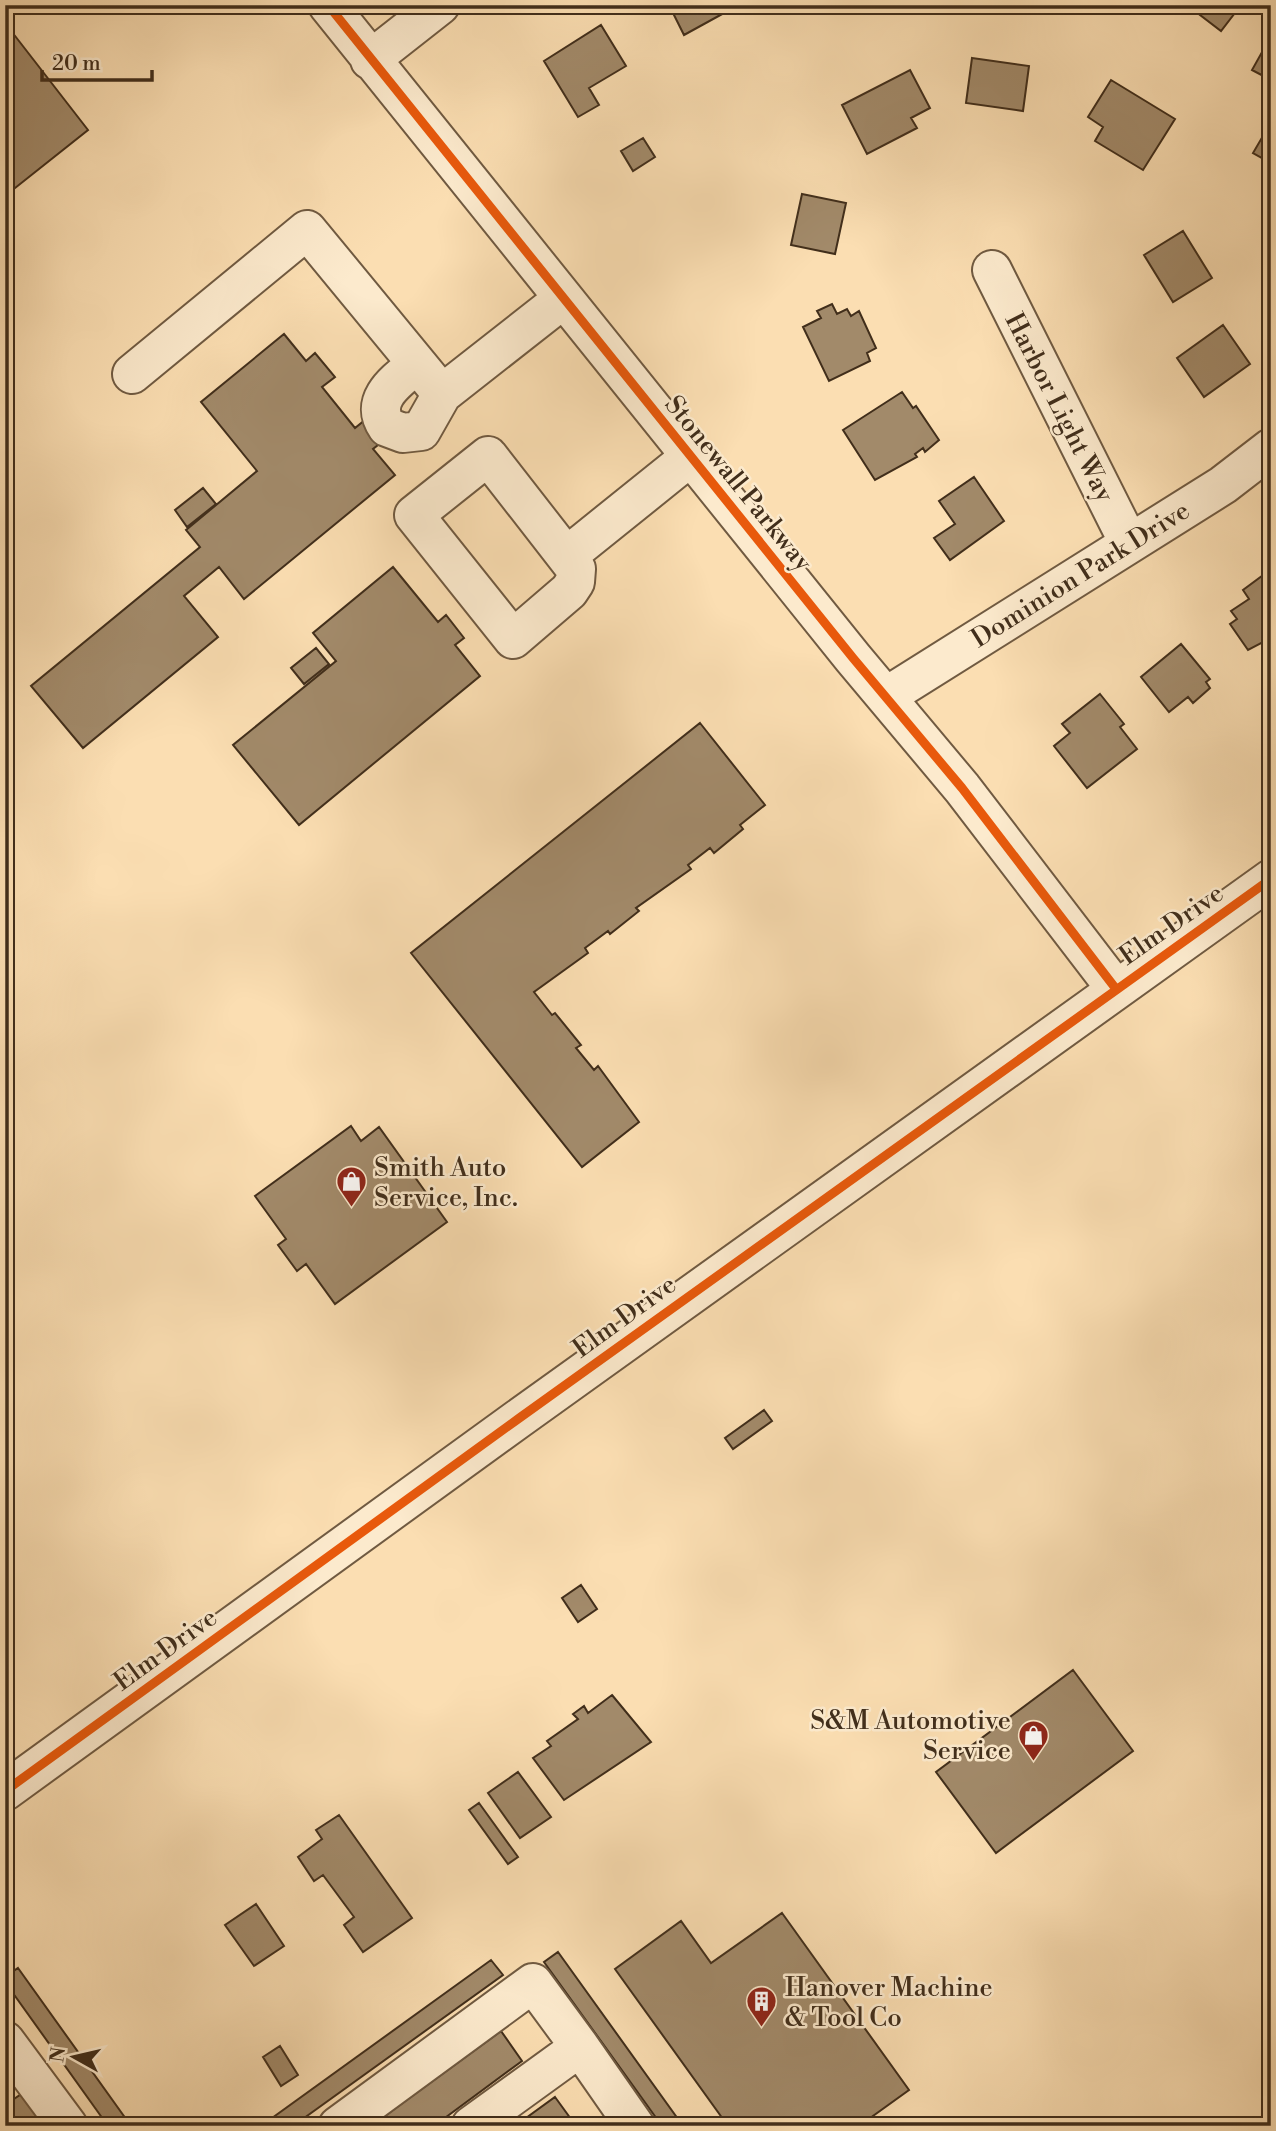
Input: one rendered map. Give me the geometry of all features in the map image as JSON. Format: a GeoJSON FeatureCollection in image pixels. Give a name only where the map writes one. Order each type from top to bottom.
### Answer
{"type":"FeatureCollection","features":[{"type":"Feature","properties":{"kind":"street","name":"Stonewall Parkway"},"geometry":{"type":"LineString","coordinates":[[328,5],[690,457],[962,788],[1116,989]]}},
{"type":"Feature","properties":{"kind":"street"},"geometry":{"type":"LineString","coordinates":[[370,60],[440,5]]}},
{"type":"Feature","properties":{"kind":"street"},"geometry":{"type":"LineString","coordinates":[[132,374],[307,230],[442,394]]}},
{"type":"Feature","properties":{"kind":"street","name":"Harbor Light Way"},"geometry":{"type":"LineString","coordinates":[[992,270],[1129,543]]}},
{"type":"Feature","properties":{"kind":"street"},"geometry":{"type":"LineString","coordinates":[[417,364],[384,394],[380,409],[387,427],[403,433],[421,431],[428,425],[442,394],[563,299]]}},
{"type":"Feature","properties":{"kind":"street","name":"Dominion Park Drive"},"geometry":{"type":"LineString","coordinates":[[887,696],[1223,485],[1271,448]]}},
{"type":"Feature","properties":{"kind":"street"},"geometry":{"type":"LineString","coordinates":[[488,456],[567,556],[576,569],[574,585],[513,639],[414,515],[488,456]]}},
{"type":"Feature","properties":{"kind":"street"},"geometry":{"type":"LineString","coordinates":[[567,556],[690,457]]}},
{"type":"Feature","properties":{"kind":"street","name":"Elm Drive"},"geometry":{"type":"LineString","coordinates":[[5,1791],[1271,879]]}},
{"type":"Feature","properties":{"kind":"street"},"geometry":{"type":"LineString","coordinates":[[338,2126],[533,1983],[635,2126]]}},
{"type":"Feature","properties":{"kind":"street"},"geometry":{"type":"LineString","coordinates":[[5,2041],[68,2126]]}},
{"type":"Feature","properties":{"kind":"street"},"geometry":{"type":"LineString","coordinates":[[471,2126],[580,2047]]}},
{"type":"Feature","properties":{"kind":"building"},"geometry":{"type":"Polygon","coordinates":[[[669,5],[734,5],[735,7],[684,35],[669,5]]]}},
{"type":"Feature","properties":{"kind":"building"},"geometry":{"type":"Polygon","coordinates":[[[1187,5],[1241,5],[1221,31],[1187,5]]]}},
{"type":"Feature","properties":{"kind":"building"},"geometry":{"type":"Polygon","coordinates":[[[5,23],[88,130],[5,196],[5,23]]]}},
{"type":"Feature","properties":{"kind":"building"},"geometry":{"type":"Polygon","coordinates":[[[601,25],[626,66],[589,88],[599,105],[578,117],[544,61],[601,25]]]}},
{"type":"Feature","properties":{"kind":"building"},"geometry":{"type":"Polygon","coordinates":[[[1271,36],[1271,80],[1252,70],[1271,36]]]}},
{"type":"Feature","properties":{"kind":"building"},"geometry":{"type":"Polygon","coordinates":[[[972,58],[1029,66],[1023,111],[966,103],[972,58]]]}},
{"type":"Feature","properties":{"kind":"building"},"geometry":{"type":"Polygon","coordinates":[[[910,70],[930,108],[911,118],[917,128],[867,154],[842,105],[910,70]]]}},
{"type":"Feature","properties":{"kind":"building"},"geometry":{"type":"Polygon","coordinates":[[[1111,80],[1175,119],[1143,170],[1095,141],[1103,127],[1088,117],[1111,80]]]}},
{"type":"Feature","properties":{"kind":"building"},"geometry":{"type":"Polygon","coordinates":[[[1267,129],[1271,131],[1271,163],[1253,153],[1267,129]]]}},
{"type":"Feature","properties":{"kind":"building"},"geometry":{"type":"Polygon","coordinates":[[[643,138],[655,157],[633,171],[621,151],[643,138]]]}},
{"type":"Feature","properties":{"kind":"building"},"geometry":{"type":"Polygon","coordinates":[[[802,194],[846,203],[835,254],[791,245],[802,194]]]}},
{"type":"Feature","properties":{"kind":"building"},"geometry":{"type":"Polygon","coordinates":[[[1183,231],[1212,278],[1173,302],[1144,255],[1183,231]]]}},
{"type":"Feature","properties":{"kind":"building"},"geometry":{"type":"Polygon","coordinates":[[[832,304],[837,314],[847,309],[851,316],[859,311],[876,348],[867,353],[870,361],[829,381],[803,327],[821,318],[817,311],[832,304]]]}},
{"type":"Feature","properties":{"kind":"building"},"geometry":{"type":"Polygon","coordinates":[[[1223,325],[1250,364],[1204,397],[1177,358],[1223,325]]]}},
{"type":"Feature","properties":{"kind":"building"},"geometry":{"type":"Polygon","coordinates":[[[284,334],[306,361],[315,353],[335,377],[322,387],[355,428],[365,420],[383,441],[373,449],[395,475],[244,599],[219,567],[184,596],[218,637],[83,748],[31,686],[200,547],[186,530],[257,471],[201,402],[284,334]]]}},
{"type":"Feature","properties":{"kind":"building"},"geometry":{"type":"Polygon","coordinates":[[[902,392],[913,408],[916,406],[939,440],[925,452],[923,448],[915,454],[917,457],[875,480],[843,430],[902,392]]]}},
{"type":"Feature","properties":{"kind":"building"},"geometry":{"type":"Polygon","coordinates":[[[974,477],[1004,521],[950,560],[934,538],[955,524],[939,501],[974,477]]]}},
{"type":"Feature","properties":{"kind":"building"},"geometry":{"type":"Polygon","coordinates":[[[203,488],[216,504],[187,527],[175,510],[203,488]]]}},
{"type":"Feature","properties":{"kind":"building"},"geometry":{"type":"Polygon","coordinates":[[[393,567],[438,622],[446,615],[464,638],[455,645],[480,676],[299,825],[233,745],[336,661],[313,633],[393,567]]]}},
{"type":"Feature","properties":{"kind":"building"},"geometry":{"type":"Polygon","coordinates":[[[1266,573],[1271,580],[1271,638],[1248,650],[1230,624],[1237,619],[1231,611],[1249,599],[1243,590],[1266,573]]]}},
{"type":"Feature","properties":{"kind":"building"},"geometry":{"type":"Polygon","coordinates":[[[1181,644],[1210,679],[1206,682],[1210,688],[1193,703],[1188,697],[1169,712],[1141,677],[1181,644]]]}},
{"type":"Feature","properties":{"kind":"building"},"geometry":{"type":"Polygon","coordinates":[[[316,648],[329,664],[304,684],[291,668],[316,648]]]}},
{"type":"Feature","properties":{"kind":"building"},"geometry":{"type":"Polygon","coordinates":[[[1100,694],[1124,724],[1120,727],[1137,749],[1087,788],[1054,746],[1070,733],[1062,724],[1100,694]]]}},
{"type":"Feature","properties":{"kind":"building"},"geometry":{"type":"Polygon","coordinates":[[[700,723],[765,805],[740,825],[743,829],[714,853],[710,848],[688,865],[691,869],[636,908],[639,911],[610,934],[608,931],[585,948],[588,953],[534,992],[581,1045],[576,1048],[594,1070],[598,1066],[639,1122],[582,1167],[411,953],[700,723]]]}},
{"type":"Feature","properties":{"kind":"building","name":"Smith Auto Service, Inc."},"geometry":{"type":"Polygon","coordinates":[[[351,1126],[361,1141],[379,1127],[447,1222],[335,1304],[306,1264],[297,1271],[278,1245],[286,1239],[255,1196],[351,1126]]]}},
{"type":"Feature","properties":{"kind":"building"},"geometry":{"type":"Polygon","coordinates":[[[764,1410],[772,1421],[733,1449],[725,1438],[764,1410]]]}},
{"type":"Feature","properties":{"kind":"building"},"geometry":{"type":"Polygon","coordinates":[[[581,1585],[597,1609],[578,1622],[562,1598],[581,1585]]]}},
{"type":"Feature","properties":{"kind":"building","name":"S&M Automotive Service"},"geometry":{"type":"Polygon","coordinates":[[[1073,1670],[1133,1751],[996,1853],[936,1772],[1073,1670]]]}},
{"type":"Feature","properties":{"kind":"building"},"geometry":{"type":"Polygon","coordinates":[[[612,1695],[651,1742],[564,1800],[533,1758],[551,1746],[547,1741],[578,1719],[573,1714],[584,1706],[588,1713],[612,1695]]]}},
{"type":"Feature","properties":{"kind":"building"},"geometry":{"type":"Polygon","coordinates":[[[518,1772],[551,1817],[520,1838],[488,1793],[518,1772]]]}},
{"type":"Feature","properties":{"kind":"building"},"geometry":{"type":"Polygon","coordinates":[[[479,1803],[518,1857],[508,1864],[469,1810],[479,1803]]]}},
{"type":"Feature","properties":{"kind":"building"},"geometry":{"type":"Polygon","coordinates":[[[339,1815],[412,1918],[363,1952],[344,1925],[354,1917],[323,1875],[314,1881],[298,1857],[322,1839],[316,1830],[339,1815]]]}},
{"type":"Feature","properties":{"kind":"building"},"geometry":{"type":"Polygon","coordinates":[[[256,1904],[284,1946],[254,1966],[225,1925],[256,1904]]]}},
{"type":"Feature","properties":{"kind":"building","name":"Hanover Machine & Tool Co"},"geometry":{"type":"Polygon","coordinates":[[[782,1913],[909,2090],[859,2126],[728,2126],[615,1969],[681,1921],[711,1963],[782,1913]]]}},
{"type":"Feature","properties":{"kind":"building"},"geometry":{"type":"Polygon","coordinates":[[[558,1952],[683,2126],[662,2126],[544,1962],[558,1952]]]}},
{"type":"Feature","properties":{"kind":"building"},"geometry":{"type":"Polygon","coordinates":[[[491,1960],[503,1975],[293,2126],[261,2126],[491,1960]]]}},
{"type":"Feature","properties":{"kind":"building"},"geometry":{"type":"Polygon","coordinates":[[[18,1968],[131,2126],[108,2126],[5,1982],[5,1977],[18,1968]]]}},
{"type":"Feature","properties":{"kind":"building"},"geometry":{"type":"Polygon","coordinates":[[[501,2031],[522,2061],[434,2126],[371,2126],[501,2031]]]}},
{"type":"Feature","properties":{"kind":"building"},"geometry":{"type":"Polygon","coordinates":[[[280,2046],[298,2075],[281,2086],[263,2057],[280,2046]]]}},
{"type":"Feature","properties":{"kind":"building"},"geometry":{"type":"Polygon","coordinates":[[[23,2093],[46,2126],[5,2126],[5,2105],[23,2093]]]}},
{"type":"Feature","properties":{"kind":"building"},"geometry":{"type":"Polygon","coordinates":[[[555,2097],[576,2126],[515,2126],[555,2097]]]}},
{"type":"Feature","properties":{"kind":"cycle path"},"geometry":{"type":"LineString","coordinates":[[328,5],[853,658],[962,788],[1116,989]]}},
{"type":"Feature","properties":{"kind":"cycle path"},"geometry":{"type":"LineString","coordinates":[[5,1791],[1271,879]]}},
{"type":"Feature","properties":{"kind":"place","name":"Smith Auto Service, Inc."},"geometry":{"type":"Point","coordinates":[351,1209]}},
{"type":"Feature","properties":{"kind":"place","name":"S&M Automotive Service"},"geometry":{"type":"Point","coordinates":[1034,1762]}},
{"type":"Feature","properties":{"kind":"place","name":"Hanover Machine & Tool Co"},"geometry":{"type":"Point","coordinates":[762,2029]}}]}
